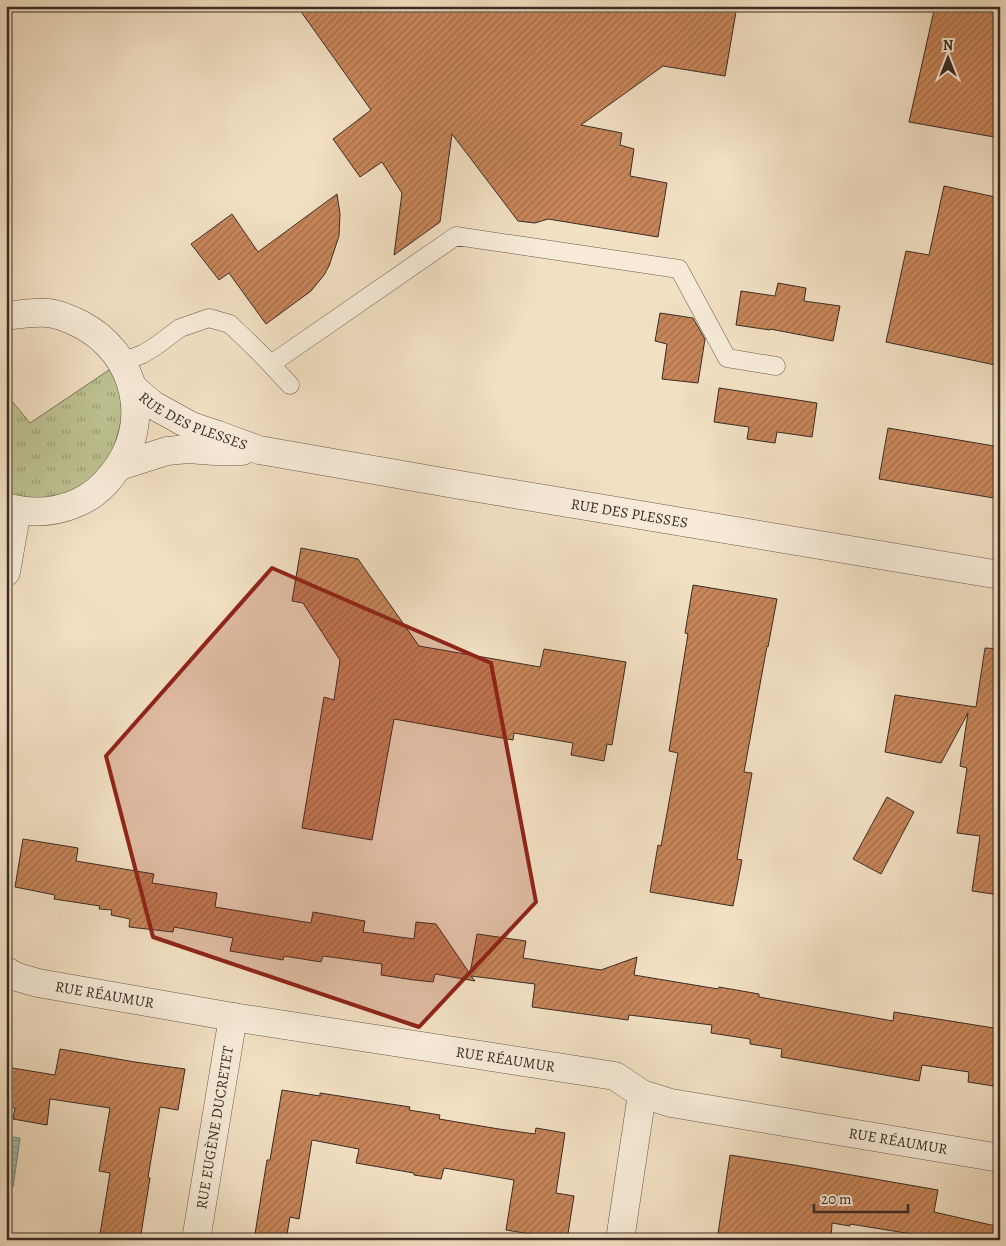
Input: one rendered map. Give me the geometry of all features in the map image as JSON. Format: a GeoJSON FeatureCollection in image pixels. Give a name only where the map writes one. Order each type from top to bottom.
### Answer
{"type":"FeatureCollection","features":[{"type":"Feature","properties":{"kind":"street"},"geometry":{"type":"LineString","coordinates":[[6,316],[26,313],[49,313],[71,319],[91,330],[109,344],[122,362],[132,387],[135,403],[133,436],[128,451],[120,466],[105,484],[86,499],[64,508],[41,512],[12,509],[6,572]]}},
{"type":"Feature","properties":{"kind":"street","name":"RUE DES PLESSES"},"geometry":{"type":"LineString","coordinates":[[132,387],[153,405],[191,426],[259,450],[450,484],[1000,575]]}},
{"type":"Feature","properties":{"kind":"street","name":"RUE DES PLESSES"},"geometry":{"type":"LineString","coordinates":[[120,466],[167,451],[188,449],[214,451],[259,450]]}},
{"type":"Feature","properties":{"kind":"street","name":"RUE RÉAUMUR"},"geometry":{"type":"LineString","coordinates":[[6,971],[38,983],[233,1017],[615,1076],[642,1094],[671,1103],[1000,1158]]}},
{"type":"Feature","properties":{"kind":"street","name":"RUE EUGÈNE DUCRETET"},"geometry":{"type":"LineString","coordinates":[[196,1240],[233,1017]]}},
{"type":"Feature","properties":{"kind":"street"},"geometry":{"type":"LineString","coordinates":[[620,1240],[642,1094]]}},
{"type":"Feature","properties":{"kind":"lane"},"geometry":{"type":"LineString","coordinates":[[270,364],[456,236],[679,269],[727,358],[776,366]]}},
{"type":"Feature","properties":{"kind":"lane"},"geometry":{"type":"LineString","coordinates":[[122,362],[149,350],[180,328],[209,318],[230,324],[290,385]]}},
{"type":"Feature","properties":{"kind":"highlighted area"},"geometry":{"type":"Polygon","coordinates":[[[272,568],[491,663],[536,902],[419,1027],[153,937],[106,756],[272,568]]]}},
{"type":"Feature","properties":{"kind":"green space"},"geometry":{"type":"Polygon","coordinates":[[[112,368],[120,391],[123,415],[113,451],[94,476],[67,495],[29,501],[6,494],[6,394],[30,423],[112,368]]]}},
{"type":"Feature","properties":{"kind":"water"},"geometry":{"type":"Polygon","coordinates":[[[6,1136],[20,1138],[13,1187],[6,1185],[6,1136]]]}},
{"type":"Feature","properties":{"kind":"building"},"geometry":{"type":"Polygon","coordinates":[[[297,6],[737,6],[725,76],[663,66],[581,125],[622,133],[620,145],[634,149],[630,176],[667,183],[658,237],[548,219],[535,223],[518,221],[452,134],[440,222],[394,255],[402,193],[382,162],[360,177],[333,139],[371,110],[297,6]]]}},
{"type":"Feature","properties":{"kind":"building"},"geometry":{"type":"Polygon","coordinates":[[[935,6],[1000,6],[1000,138],[909,122],[935,6]]]}},
{"type":"Feature","properties":{"kind":"building"},"geometry":{"type":"Polygon","coordinates":[[[944,186],[1000,198],[1000,366],[886,342],[906,251],[929,255],[944,186]]]}},
{"type":"Feature","properties":{"kind":"building"},"geometry":{"type":"Polygon","coordinates":[[[337,194],[340,214],[339,236],[329,266],[311,291],[266,324],[229,273],[219,280],[191,244],[232,214],[258,252],[337,194]]]}},
{"type":"Feature","properties":{"kind":"building"},"geometry":{"type":"Polygon","coordinates":[[[778,283],[806,288],[804,301],[840,306],[833,341],[770,329],[736,325],[741,291],[775,296],[778,283]]]}},
{"type":"Feature","properties":{"kind":"building"},"geometry":{"type":"Polygon","coordinates":[[[660,313],[693,318],[705,339],[698,383],[662,379],[667,344],[655,341],[660,313]]]}},
{"type":"Feature","properties":{"kind":"building"},"geometry":{"type":"Polygon","coordinates":[[[719,388],[817,403],[812,437],[777,432],[775,443],[747,439],[749,427],[714,422],[719,388]]]}},
{"type":"Feature","properties":{"kind":"building"},"geometry":{"type":"Polygon","coordinates":[[[888,428],[1000,447],[1000,499],[879,479],[888,428]]]}},
{"type":"Feature","properties":{"kind":"building"},"geometry":{"type":"Polygon","coordinates":[[[301,548],[358,559],[419,646],[540,667],[544,649],[626,662],[612,745],[607,744],[604,761],[571,755],[573,743],[514,733],[513,740],[394,719],[372,840],[302,828],[324,697],[334,700],[340,660],[303,603],[292,601],[301,548]]]}},
{"type":"Feature","properties":{"kind":"building"},"geometry":{"type":"Polygon","coordinates":[[[693,585],[777,599],[744,772],[752,773],[737,859],[742,860],[733,906],[650,892],[658,845],[661,846],[678,753],[669,751],[688,634],[685,633],[693,585]]]}},
{"type":"Feature","properties":{"kind":"building"},"geometry":{"type":"Polygon","coordinates":[[[985,648],[1000,649],[1000,895],[972,891],[980,836],[957,833],[967,768],[960,766],[968,713],[941,763],[885,752],[895,695],[976,707],[985,648]]]}},
{"type":"Feature","properties":{"kind":"building"},"geometry":{"type":"Polygon","coordinates":[[[887,797],[914,812],[881,874],[853,859],[887,797]]]}},
{"type":"Feature","properties":{"kind":"building"},"geometry":{"type":"Polygon","coordinates":[[[23,839],[78,848],[76,861],[154,874],[152,883],[217,893],[215,907],[311,923],[313,912],[365,921],[363,932],[414,939],[416,922],[436,924],[470,974],[477,934],[526,941],[523,958],[601,970],[637,957],[634,975],[759,994],[759,997],[893,1021],[894,1012],[1000,1029],[1000,1087],[968,1082],[969,1072],[922,1065],[919,1081],[781,1057],[782,1049],[750,1044],[750,1039],[711,1033],[712,1025],[629,1015],[628,1020],[532,1007],[535,984],[471,976],[475,981],[435,974],[433,982],[414,980],[381,975],[382,964],[323,956],[321,962],[284,956],[283,960],[230,951],[233,938],[174,927],[173,932],[129,927],[130,919],[111,915],[112,910],[99,909],[100,906],[54,899],[55,895],[15,887],[23,839]]]}},
{"type":"Feature","properties":{"kind":"building"},"geometry":{"type":"Polygon","coordinates":[[[60,1049],[185,1069],[178,1110],[160,1107],[140,1240],[99,1240],[110,1173],[99,1171],[110,1108],[50,1099],[47,1125],[13,1119],[15,1108],[6,1106],[6,1067],[55,1075],[60,1049]]]}},
{"type":"Feature","properties":{"kind":"building"},"geometry":{"type":"Polygon","coordinates":[[[282,1090],[320,1096],[320,1093],[410,1107],[409,1110],[440,1115],[439,1119],[499,1129],[535,1134],[536,1128],[565,1133],[556,1193],[574,1196],[567,1240],[506,1230],[514,1180],[444,1168],[441,1179],[414,1175],[414,1173],[356,1163],[359,1149],[312,1140],[299,1219],[290,1217],[286,1240],[254,1240],[267,1160],[270,1160],[282,1090]]]}},
{"type":"Feature","properties":{"kind":"building"},"geometry":{"type":"Polygon","coordinates":[[[730,1155],[938,1190],[934,1212],[1000,1227],[1000,1240],[911,1240],[912,1234],[832,1223],[831,1240],[717,1240],[730,1155]]]}}]}
